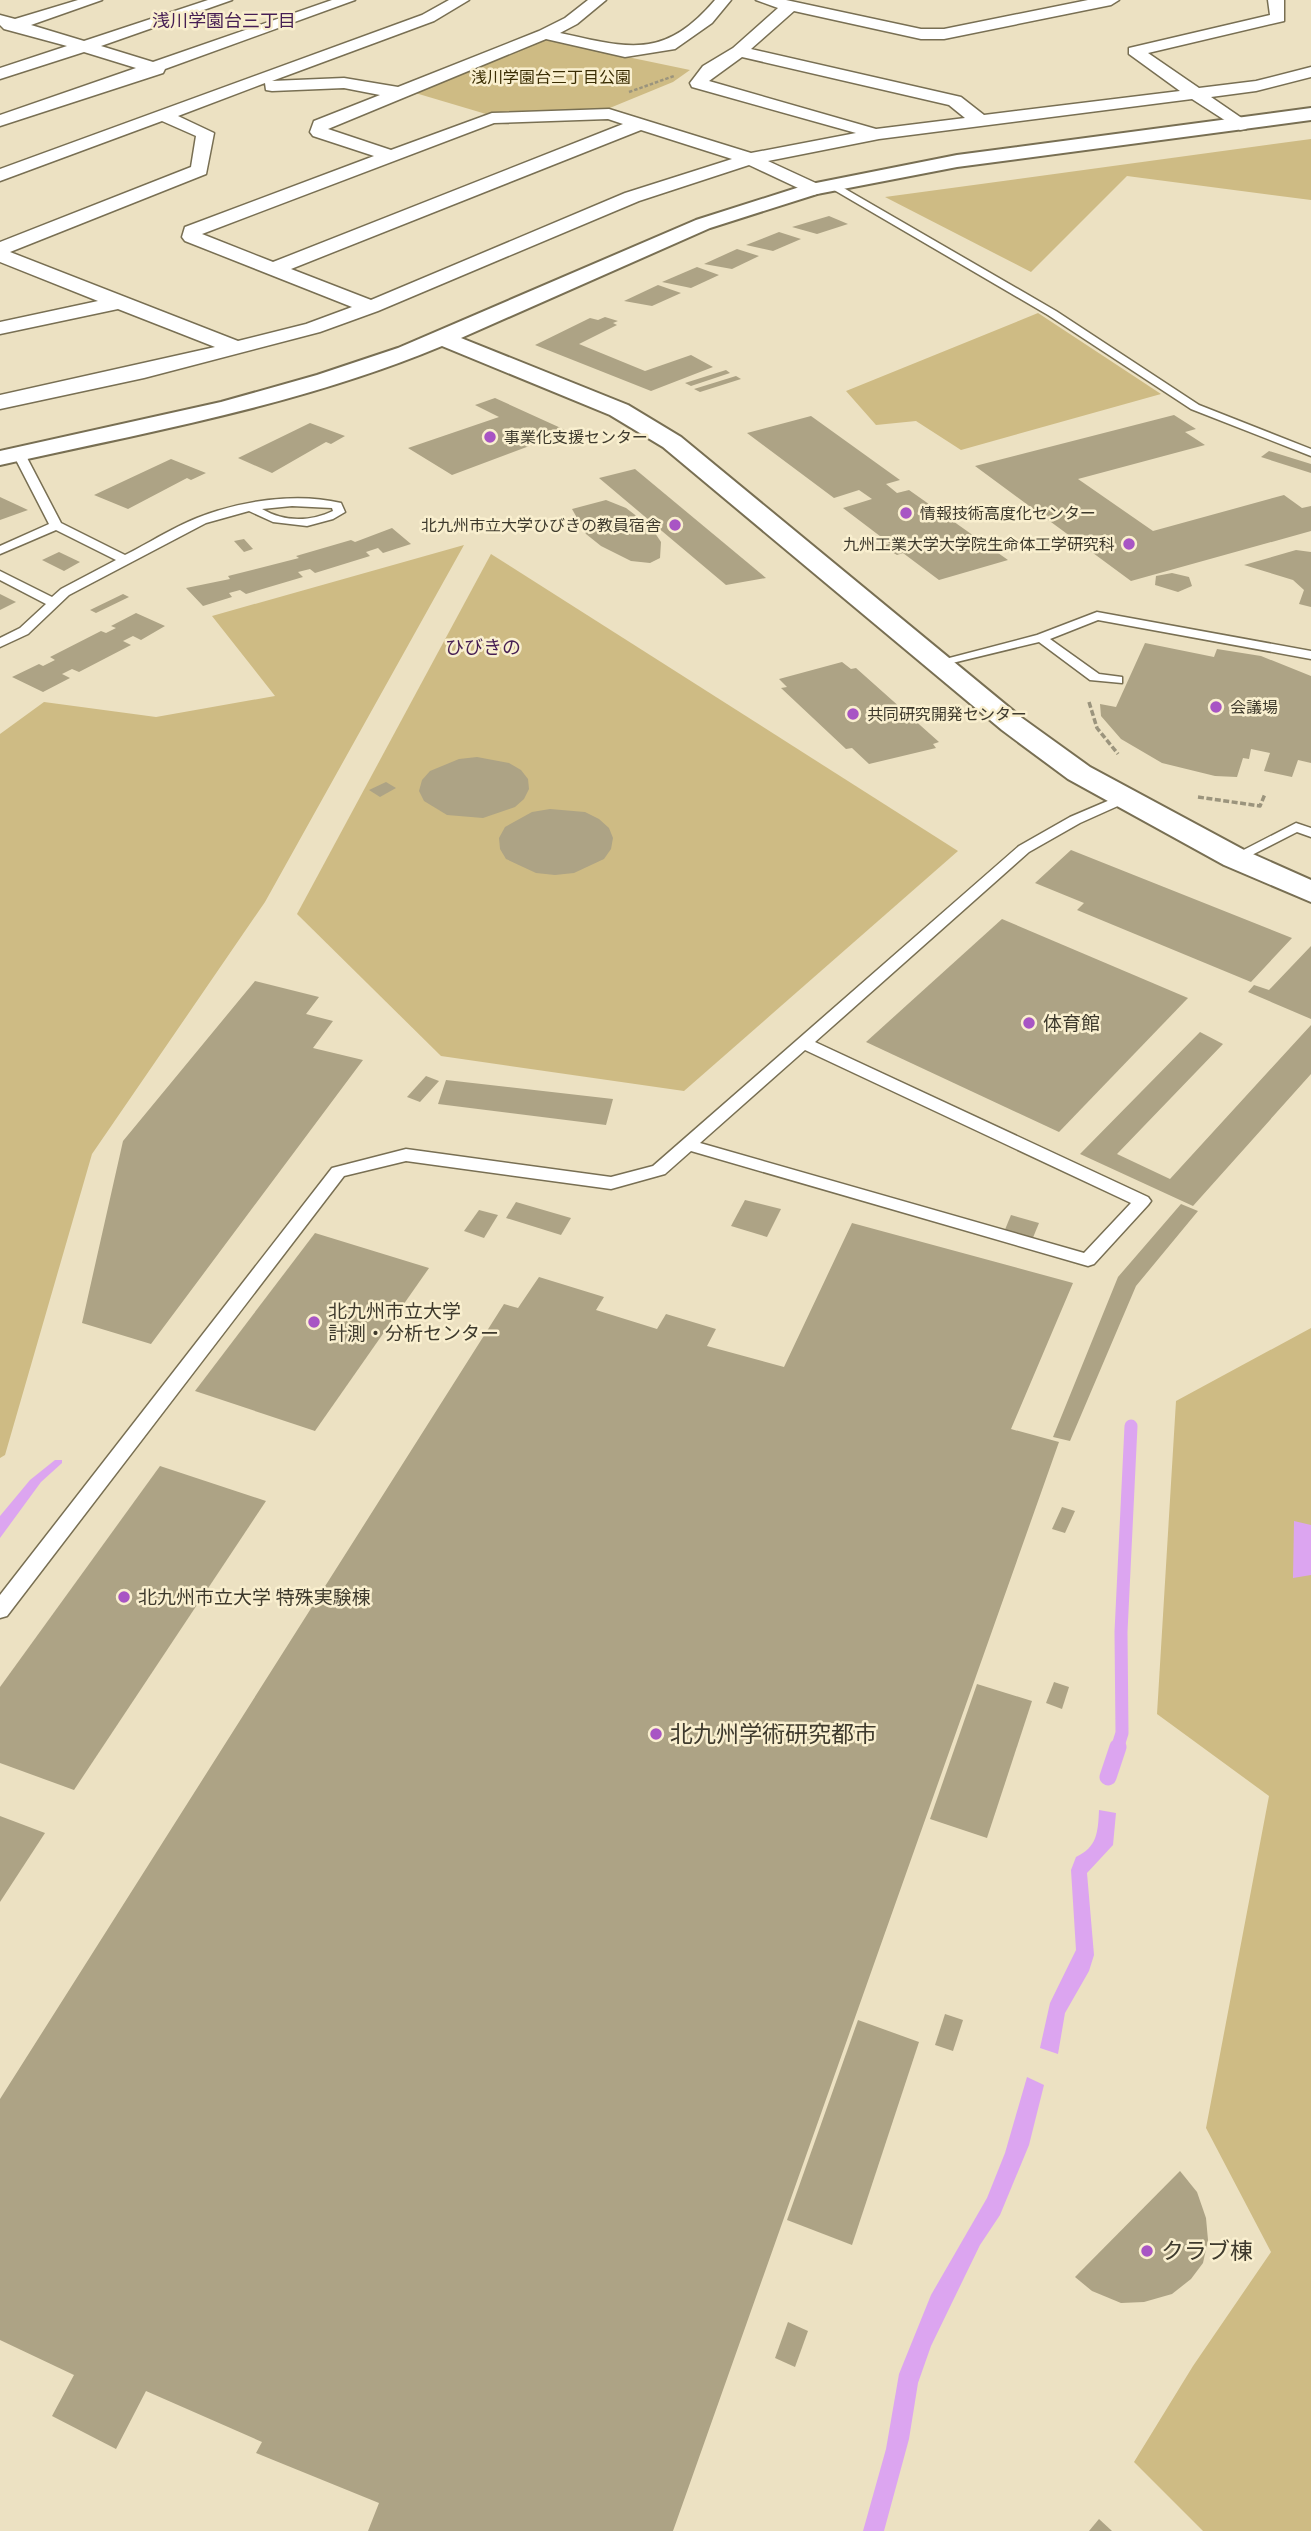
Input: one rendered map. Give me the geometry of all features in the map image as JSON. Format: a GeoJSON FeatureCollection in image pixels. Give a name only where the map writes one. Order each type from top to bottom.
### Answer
{"type":"FeatureCollection","features":[{"type":"Feature","properties":{"kind":"street"},"geometry":{"type":"LineString","coordinates":[[5,25],[94,0]]}},
{"type":"Feature","properties":{"kind":"street"},"geometry":{"type":"LineString","coordinates":[[0,74],[224,0]]}},
{"type":"Feature","properties":{"kind":"street"},"geometry":{"type":"LineString","coordinates":[[0,121],[347,0]]}},
{"type":"Feature","properties":{"kind":"street"},"geometry":{"type":"LineString","coordinates":[[0,175],[428,18],[461,0]]}},
{"type":"Feature","properties":{"kind":"street"},"geometry":{"type":"LineString","coordinates":[[389,155],[318,132],[320,125],[545,34],[571,21],[598,0]]}},
{"type":"Feature","properties":{"kind":"street"},"geometry":{"type":"LineString","coordinates":[[545,34],[625,52],[669,46],[706,20],[723,0]]}},
{"type":"Feature","properties":{"kind":"street"},"geometry":{"type":"LineString","coordinates":[[764,0],[921,34],[944,34],[1077,3],[1111,0]]}},
{"type":"Feature","properties":{"kind":"street"},"geometry":{"type":"LineString","coordinates":[[835,15],[846,0]]}},
{"type":"Feature","properties":{"kind":"street"},"geometry":{"type":"LineString","coordinates":[[1240,125],[1135,51],[1278,18],[1276,0]]}},
{"type":"Feature","properties":{"kind":"street"},"geometry":{"type":"LineString","coordinates":[[790,6],[739,51],[709,70],[698,83],[879,134]]}},
{"type":"Feature","properties":{"kind":"street"},"geometry":{"type":"LineString","coordinates":[[977,13],[999,23]]}},
{"type":"Feature","properties":{"kind":"street"},"geometry":{"type":"LineString","coordinates":[[5,25],[177,76]]}},
{"type":"Feature","properties":{"kind":"street"},"geometry":{"type":"LineString","coordinates":[[739,51],[955,101],[981,122]]}},
{"type":"Feature","properties":{"kind":"street"},"geometry":{"type":"LineString","coordinates":[[0,402],[239,349],[371,307],[632,197],[750,159],[879,134],[1256,86],[1311,72]]}},
{"type":"Feature","properties":{"kind":"street"},"geometry":{"type":"LineString","coordinates":[[248,85],[344,83],[400,93]]}},
{"type":"Feature","properties":{"kind":"street"},"geometry":{"type":"LineString","coordinates":[[202,84],[227,92]]}},
{"type":"Feature","properties":{"kind":"street"},"geometry":{"type":"LineString","coordinates":[[371,307],[192,237],[192,231],[492,118],[609,114],[750,159],[823,187]]}},
{"type":"Feature","properties":{"kind":"street"},"geometry":{"type":"LineString","coordinates":[[9,456],[226,408],[325,380],[441,338],[703,224],[823,187],[957,161],[1311,114]]}},
{"type":"Feature","properties":{"kind":"street"},"geometry":{"type":"LineString","coordinates":[[0,249],[200,170],[205,133],[164,116]]}},
{"type":"Feature","properties":{"kind":"street"},"geometry":{"type":"LineString","coordinates":[[272,269],[640,124]]}},
{"type":"Feature","properties":{"kind":"street"},"geometry":{"type":"LineString","coordinates":[[0,255],[239,349]]}},
{"type":"Feature","properties":{"kind":"street"},"geometry":{"type":"LineString","coordinates":[[0,328],[120,303]]}},
{"type":"Feature","properties":{"kind":"street"},"geometry":{"type":"LineString","coordinates":[[441,338],[619,410],[672,442],[1012,724],[1079,773],[1235,858],[1311,892]]}},
{"type":"Feature","properties":{"kind":"lane"},"geometry":{"type":"LineString","coordinates":[[823,187],[1052,313],[1195,407],[1311,453]]}},
{"type":"Feature","properties":{"kind":"lane"},"geometry":{"type":"LineString","coordinates":[[9,456],[56,524],[125,560]]}},
{"type":"Feature","properties":{"kind":"lane"},"geometry":{"type":"LineString","coordinates":[[0,643],[24,631],[65,593],[212,516],[253,509],[318,501],[337,505],[339,512],[327,519],[303,523],[265,518],[253,509]]}},
{"type":"Feature","properties":{"kind":"lane"},"geometry":{"type":"LineString","coordinates":[[0,550],[56,524]]}},
{"type":"Feature","properties":{"kind":"lane"},"geometry":{"type":"LineString","coordinates":[[0,575],[54,603]]}},
{"type":"Feature","properties":{"kind":"lane"},"geometry":{"type":"LineString","coordinates":[[940,663],[1041,638],[1097,617],[1311,655]]}},
{"type":"Feature","properties":{"kind":"lane"},"geometry":{"type":"LineString","coordinates":[[1041,638],[1095,677],[1116,680]]}},
{"type":"Feature","properties":{"kind":"lane"},"geometry":{"type":"LineString","coordinates":[[0,1611],[338,1172],[406,1155],[611,1183],[659,1170],[1024,849],[1075,820],[1124,798]]}},
{"type":"Feature","properties":{"kind":"lane"},"geometry":{"type":"LineString","coordinates":[[1235,858],[1296,827],[1311,833]]}},
{"type":"Feature","properties":{"kind":"lane"},"geometry":{"type":"LineString","coordinates":[[688,1145],[1088,1260],[1142,1201],[804,1043]]}},
{"type":"Feature","properties":{"kind":"path"},"geometry":{"type":"LineString","coordinates":[[1095,677],[1088,700],[1097,728],[1124,762]]}},
{"type":"Feature","properties":{"kind":"path"},"geometry":{"type":"LineString","coordinates":[[1190,794],[1260,806],[1265,794]]}},
{"type":"Feature","properties":{"kind":"green space","name":"浅川学園台三丁目公園"},"geometry":{"type":"Polygon","coordinates":[[[546,40],[690,70],[673,82],[600,112],[486,114],[412,92],[546,40]]]}},
{"type":"Feature","properties":{"kind":"green space"},"geometry":{"type":"Polygon","coordinates":[[[1311,139],[1311,200],[1127,176],[1031,272],[885,197],[1311,139]]]}},
{"type":"Feature","properties":{"kind":"green space"},"geometry":{"type":"Polygon","coordinates":[[[1038,313],[1161,394],[961,450],[916,421],[876,425],[846,391],[1038,313]]]}},
{"type":"Feature","properties":{"kind":"green space"},"geometry":{"type":"Polygon","coordinates":[[[464,545],[265,902],[92,1154],[5,1455],[0,1458],[0,734],[44,702],[156,717],[275,696],[212,616],[464,545]]]}},
{"type":"Feature","properties":{"kind":"green space"},"geometry":{"type":"Polygon","coordinates":[[[491,554],[958,851],[684,1091],[441,1056],[297,914],[491,554]]]}},
{"type":"Feature","properties":{"kind":"green space"},"geometry":{"type":"Polygon","coordinates":[[[1311,1328],[1311,2531],[1203,2531],[1134,2462],[1193,2366],[1271,2252],[1206,2128],[1269,1796],[1157,1714],[1176,1401],[1311,1328]]]}},
{"type":"Feature","properties":{"kind":"shaded area"},"geometry":{"type":"Polygon","coordinates":[[[55,1460],[62,1460],[62,1463],[41,1482],[0,1538],[0,1516],[30,1480],[55,1460]]]}},
{"type":"Feature","properties":{"kind":"shaded area"},"geometry":{"type":"Polygon","coordinates":[[[1294,1521],[1311,1525],[1311,1575],[1293,1578],[1294,1521]]]}},
{"type":"Feature","properties":{"kind":"shaded area"},"geometry":{"type":"Polygon","coordinates":[[[1099,1810],[1116,1813],[1113,1845],[1087,1873],[1094,1955],[1089,1971],[1065,2013],[1058,2054],[1040,2048],[1050,2003],[1076,1950],[1071,1870],[1076,1857],[1088,1849],[1095,1838],[1099,1810]]]}},
{"type":"Feature","properties":{"kind":"shaded area"},"geometry":{"type":"Polygon","coordinates":[[[1027,2077],[1044,2085],[1029,2145],[1000,2215],[980,2245],[931,2346],[918,2383],[909,2439],[884,2531],[863,2531],[886,2449],[899,2374],[931,2295],[987,2198],[1005,2153],[1027,2077]]]}},
{"type":"Feature","properties":{"kind":"building"},"geometry":{"type":"Polygon","coordinates":[[[829,216],[848,224],[817,234],[792,227],[829,216]]]}},
{"type":"Feature","properties":{"kind":"building"},"geometry":{"type":"Polygon","coordinates":[[[779,232],[801,239],[773,251],[746,245],[779,232]]]}},
{"type":"Feature","properties":{"kind":"building"},"geometry":{"type":"Polygon","coordinates":[[[737,249],[759,256],[732,269],[704,264],[737,249]]]}},
{"type":"Feature","properties":{"kind":"building"},"geometry":{"type":"Polygon","coordinates":[[[697,267],[719,275],[691,288],[662,282],[697,267]]]}},
{"type":"Feature","properties":{"kind":"building"},"geometry":{"type":"Polygon","coordinates":[[[658,285],[681,293],[652,306],[624,301],[658,285]]]}},
{"type":"Feature","properties":{"kind":"building"},"geometry":{"type":"Polygon","coordinates":[[[605,317],[618,321],[613,323],[617,325],[579,344],[645,371],[691,355],[713,367],[651,391],[535,345],[590,318],[598,320],[605,317]]]}},
{"type":"Feature","properties":{"kind":"building"},"geometry":{"type":"Polygon","coordinates":[[[726,370],[730,373],[691,386],[685,383],[726,370]]]}},
{"type":"Feature","properties":{"kind":"building"},"geometry":{"type":"Polygon","coordinates":[[[736,376],[741,379],[700,392],[694,389],[736,376]]]}},
{"type":"Feature","properties":{"kind":"building"},"geometry":{"type":"Polygon","coordinates":[[[495,398],[574,434],[554,442],[548,439],[452,475],[408,448],[499,417],[475,405],[495,398]]]}},
{"type":"Feature","properties":{"kind":"building"},"geometry":{"type":"Polygon","coordinates":[[[1174,415],[1196,429],[1185,432],[1205,445],[1078,479],[1153,531],[1284,495],[1302,508],[1311,506],[1311,531],[1131,581],[975,466],[1174,415]]]}},
{"type":"Feature","properties":{"kind":"building"},"geometry":{"type":"Polygon","coordinates":[[[811,416],[900,480],[886,484],[897,493],[909,490],[1008,560],[939,580],[903,553],[897,555],[882,546],[889,544],[897,549],[843,508],[872,499],[859,490],[834,498],[747,433],[811,416]]]}},
{"type":"Feature","properties":{"kind":"building"},"geometry":{"type":"Polygon","coordinates":[[[310,423],[345,436],[331,444],[326,442],[272,473],[238,458],[310,423]]]}},
{"type":"Feature","properties":{"kind":"building"},"geometry":{"type":"Polygon","coordinates":[[[1269,451],[1311,464],[1311,473],[1261,457],[1269,451]]]}},
{"type":"Feature","properties":{"kind":"building"},"geometry":{"type":"Polygon","coordinates":[[[171,459],[206,473],[191,480],[187,478],[128,509],[94,495],[171,459]]]}},
{"type":"Feature","properties":{"kind":"building"},"geometry":{"type":"Polygon","coordinates":[[[635,469],[766,578],[726,585],[599,478],[635,469]]]}},
{"type":"Feature","properties":{"kind":"building"},"geometry":{"type":"Polygon","coordinates":[[[0,497],[28,510],[0,520],[0,497]]]}},
{"type":"Feature","properties":{"kind":"building"},"geometry":{"type":"Polygon","coordinates":[[[606,500],[626,508],[651,527],[661,542],[660,558],[650,563],[631,561],[601,546],[586,534],[572,509],[606,500]]]}},
{"type":"Feature","properties":{"kind":"building"},"geometry":{"type":"Polygon","coordinates":[[[392,528],[411,544],[383,553],[378,548],[366,552],[370,556],[315,573],[310,569],[298,572],[303,577],[246,594],[240,590],[229,593],[232,597],[203,606],[186,588],[230,579],[228,576],[299,558],[296,556],[351,540],[355,542],[392,528]]]}},
{"type":"Feature","properties":{"kind":"building"},"geometry":{"type":"Polygon","coordinates":[[[244,539],[253,549],[244,552],[234,541],[244,539]]]}},
{"type":"Feature","properties":{"kind":"building"},"geometry":{"type":"Polygon","coordinates":[[[1296,550],[1311,552],[1311,607],[1299,604],[1304,590],[1293,580],[1244,565],[1296,550]]]}},
{"type":"Feature","properties":{"kind":"building"},"geometry":{"type":"Polygon","coordinates":[[[59,552],[80,562],[64,571],[42,560],[59,552]]]}},
{"type":"Feature","properties":{"kind":"building"},"geometry":{"type":"Polygon","coordinates":[[[1172,573],[1189,577],[1192,586],[1178,592],[1155,585],[1156,576],[1172,573]]]}},
{"type":"Feature","properties":{"kind":"building"},"geometry":{"type":"Polygon","coordinates":[[[0,594],[16,602],[0,610],[0,594]]]}},
{"type":"Feature","properties":{"kind":"building"},"geometry":{"type":"Polygon","coordinates":[[[123,594],[129,597],[96,613],[90,610],[123,594]]]}},
{"type":"Feature","properties":{"kind":"building"},"geometry":{"type":"Polygon","coordinates":[[[136,613],[165,626],[141,640],[133,636],[123,641],[131,645],[79,672],[72,669],[62,674],[70,678],[43,692],[12,677],[39,664],[43,666],[55,660],[50,657],[101,631],[106,633],[116,628],[111,626],[136,613]]]}},
{"type":"Feature","properties":{"kind":"building"},"geometry":{"type":"Polygon","coordinates":[[[1145,643],[1214,657],[1217,649],[1261,656],[1311,676],[1311,763],[1298,760],[1292,777],[1264,771],[1270,753],[1251,749],[1249,759],[1243,758],[1237,777],[1215,776],[1162,763],[1121,739],[1101,716],[1100,704],[1116,707],[1145,643]]]}},
{"type":"Feature","properties":{"kind":"building"},"geometry":{"type":"Polygon","coordinates":[[[842,662],[851,669],[856,668],[939,742],[933,744],[936,748],[869,764],[852,748],[846,749],[781,688],[787,687],[779,679],[842,662]]]}},
{"type":"Feature","properties":{"kind":"building"},"geometry":{"type":"Polygon","coordinates":[[[477,757],[509,763],[521,770],[528,779],[529,789],[524,799],[515,807],[483,818],[447,815],[424,801],[419,791],[422,780],[430,771],[459,759],[477,757]]]}},
{"type":"Feature","properties":{"kind":"building"},"geometry":{"type":"Polygon","coordinates":[[[386,782],[396,788],[380,797],[369,790],[386,782]]]}},
{"type":"Feature","properties":{"kind":"building"},"geometry":{"type":"Polygon","coordinates":[[[550,809],[585,812],[609,828],[613,838],[611,849],[604,859],[574,873],[555,875],[536,873],[506,859],[500,849],[499,838],[505,827],[532,812],[550,809]]]}},
{"type":"Feature","properties":{"kind":"building"},"geometry":{"type":"Polygon","coordinates":[[[1071,850],[1292,938],[1251,982],[1077,910],[1084,903],[1035,883],[1071,850]]]}},
{"type":"Feature","properties":{"kind":"building"},"geometry":{"type":"Polygon","coordinates":[[[1002,919],[1188,998],[1059,1132],[866,1042],[1002,919]]]}},
{"type":"Feature","properties":{"kind":"building"},"geometry":{"type":"Polygon","coordinates":[[[1311,946],[1311,1019],[1248,992],[1254,985],[1269,990],[1311,946]]]}},
{"type":"Feature","properties":{"kind":"building"},"geometry":{"type":"Polygon","coordinates":[[[255,981],[319,997],[306,1014],[333,1021],[313,1048],[363,1060],[151,1344],[82,1323],[123,1141],[255,981]]]}},
{"type":"Feature","properties":{"kind":"building"},"geometry":{"type":"Polygon","coordinates":[[[1311,1025],[1311,1074],[1193,1206],[1080,1154],[1200,1032],[1223,1044],[1117,1154],[1170,1179],[1311,1025]]]}},
{"type":"Feature","properties":{"kind":"building"},"geometry":{"type":"Polygon","coordinates":[[[426,1076],[439,1081],[420,1102],[407,1097],[426,1076]]]}},
{"type":"Feature","properties":{"kind":"building"},"geometry":{"type":"Polygon","coordinates":[[[446,1080],[613,1099],[606,1125],[438,1104],[446,1080]]]}},
{"type":"Feature","properties":{"kind":"building"},"geometry":{"type":"Polygon","coordinates":[[[745,1200],[781,1209],[767,1237],[731,1226],[745,1200]]]}},
{"type":"Feature","properties":{"kind":"building"},"geometry":{"type":"Polygon","coordinates":[[[516,1202],[571,1218],[561,1235],[506,1218],[516,1202]]]}},
{"type":"Feature","properties":{"kind":"building"},"geometry":{"type":"Polygon","coordinates":[[[1181,1204],[1198,1211],[1136,1286],[1070,1441],[1053,1437],[1118,1277],[1181,1204]]]}},
{"type":"Feature","properties":{"kind":"building"},"geometry":{"type":"Polygon","coordinates":[[[479,1210],[498,1215],[484,1238],[464,1231],[479,1210]]]}},
{"type":"Feature","properties":{"kind":"building"},"geometry":{"type":"Polygon","coordinates":[[[1011,1215],[1039,1223],[1032,1240],[1004,1232],[1011,1215]]]}},
{"type":"Feature","properties":{"kind":"building"},"geometry":{"type":"Polygon","coordinates":[[[852,1223],[1073,1283],[1011,1429],[1059,1442],[673,2531],[368,2531],[379,2503],[256,2453],[262,2442],[146,2391],[116,2449],[52,2416],[74,2375],[0,2340],[0,2099],[504,1304],[518,1308],[539,1277],[604,1297],[596,1310],[657,1329],[666,1314],[716,1329],[707,1346],[784,1367],[852,1223]]]}},
{"type":"Feature","properties":{"kind":"building"},"geometry":{"type":"Polygon","coordinates":[[[315,1233],[429,1268],[315,1431],[195,1391],[315,1233]]]}},
{"type":"Feature","properties":{"kind":"building"},"geometry":{"type":"Polygon","coordinates":[[[160,1466],[266,1501],[74,1790],[0,1763],[0,1687],[160,1466]]]}},
{"type":"Feature","properties":{"kind":"building"},"geometry":{"type":"Polygon","coordinates":[[[1062,1507],[1075,1511],[1065,1533],[1052,1529],[1062,1507]]]}},
{"type":"Feature","properties":{"kind":"building"},"geometry":{"type":"Polygon","coordinates":[[[1054,1682],[1069,1687],[1062,1709],[1046,1703],[1054,1682]]]}},
{"type":"Feature","properties":{"kind":"building"},"geometry":{"type":"Polygon","coordinates":[[[977,1684],[1032,1701],[987,1838],[930,1819],[977,1684]]]}},
{"type":"Feature","properties":{"kind":"building"},"geometry":{"type":"Polygon","coordinates":[[[0,1816],[45,1833],[0,1902],[0,1816]]]}},
{"type":"Feature","properties":{"kind":"building"},"geometry":{"type":"Polygon","coordinates":[[[945,2014],[963,2020],[953,2051],[935,2045],[945,2014]]]}},
{"type":"Feature","properties":{"kind":"building"},"geometry":{"type":"Polygon","coordinates":[[[858,2020],[919,2042],[852,2245],[787,2220],[858,2020]]]}},
{"type":"Feature","properties":{"kind":"building"},"geometry":{"type":"Polygon","coordinates":[[[1180,2171],[1197,2192],[1206,2218],[1208,2240],[1203,2263],[1191,2279],[1172,2294],[1144,2302],[1121,2303],[1092,2291],[1075,2277],[1180,2171]]]}},
{"type":"Feature","properties":{"kind":"building"},"geometry":{"type":"Polygon","coordinates":[[[788,2322],[808,2331],[795,2367],[775,2358],[788,2322]]]}},
{"type":"Feature","properties":{"kind":"building"},"geometry":{"type":"Polygon","coordinates":[[[1099,2519],[1112,2531],[1089,2531],[1099,2519]]]}},
{"type":"Feature","properties":{"kind":"waterway"},"geometry":{"type":"LineString","coordinates":[[1117,1749],[1122,1733],[1121,1632],[1131,1426]]}},
{"type":"Feature","properties":{"kind":"waterway"},"geometry":{"type":"LineString","coordinates":[[1108,1777],[1118,1747]]}},
{"type":"Feature","properties":{"kind":"place","name":"事業化支援センター"},"geometry":{"type":"Point","coordinates":[490,437]}},
{"type":"Feature","properties":{"kind":"place","name":"情報技術高度化センター"},"geometry":{"type":"Point","coordinates":[906,513]}},
{"type":"Feature","properties":{"kind":"place","name":"北九州市立大学ひびきの教員宿舎"},"geometry":{"type":"Point","coordinates":[675,525]}},
{"type":"Feature","properties":{"kind":"place","name":"九州工業大学大学院生命体工学研究科"},"geometry":{"type":"Point","coordinates":[1129,544]}},
{"type":"Feature","properties":{"kind":"place","name":"会議場"},"geometry":{"type":"Point","coordinates":[1216,707]}},
{"type":"Feature","properties":{"kind":"place","name":"共同研究開発センター"},"geometry":{"type":"Point","coordinates":[853,714]}},
{"type":"Feature","properties":{"kind":"place","name":"体育館"},"geometry":{"type":"Point","coordinates":[1029,1023]}},
{"type":"Feature","properties":{"kind":"place","name":"北九州市立大学 計測・分析センター"},"geometry":{"type":"Point","coordinates":[314,1322]}},
{"type":"Feature","properties":{"kind":"place","name":"北九州市立大学 特殊実験棟"},"geometry":{"type":"Point","coordinates":[124,1597]}},
{"type":"Feature","properties":{"kind":"place","name":"北九州学術研究都市"},"geometry":{"type":"Point","coordinates":[656,1734]}},
{"type":"Feature","properties":{"kind":"place","name":"クラブ棟"},"geometry":{"type":"Point","coordinates":[1147,2251]}},
{"type":"Feature","properties":{"kind":"district","name":"浅川学園台三丁目"},"geometry":{"type":"Point","coordinates":[224,21]}},
{"type":"Feature","properties":{"kind":"district","name":"ひびきの"},"geometry":{"type":"Point","coordinates":[483,647]}}]}
